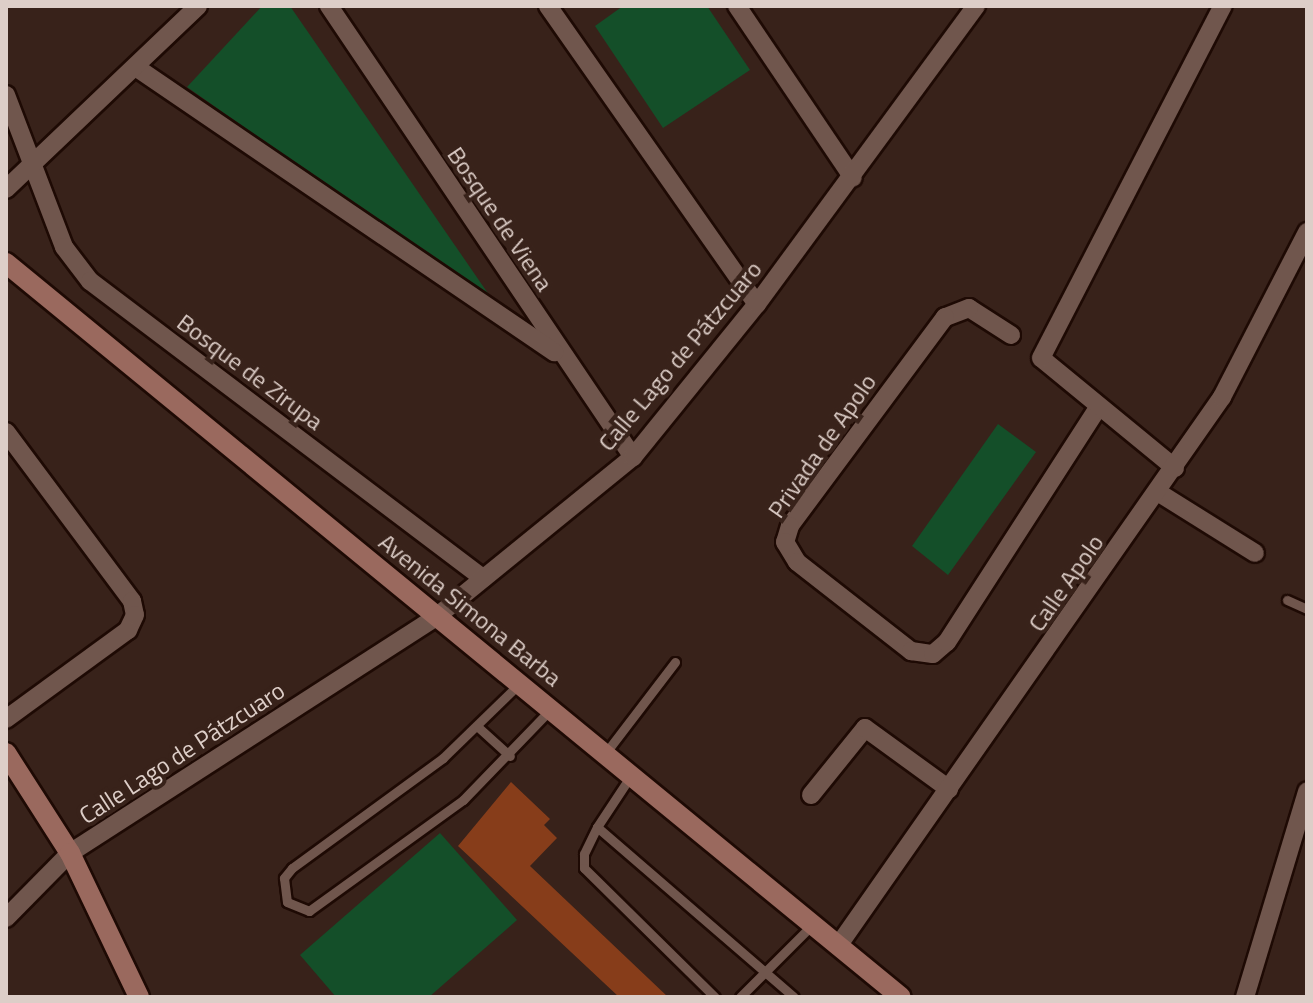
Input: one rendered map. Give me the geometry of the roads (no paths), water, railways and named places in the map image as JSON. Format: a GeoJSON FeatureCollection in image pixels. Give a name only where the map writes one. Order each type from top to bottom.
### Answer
{"type":"FeatureCollection","features":[{"type":"Feature","properties":{"kind":"main road","name":"Avenida Simona Barba"},"geometry":{"type":"LineString","coordinates":[[6,263],[901,997]]}},
{"type":"Feature","properties":{"kind":"main road"},"geometry":{"type":"LineString","coordinates":[[6,753],[70,853],[139,997]]}},
{"type":"Feature","properties":{"kind":"street"},"geometry":{"type":"LineString","coordinates":[[6,189],[137,68],[198,6]]}},
{"type":"Feature","properties":{"kind":"street","name":"Bosque de Viena"},"geometry":{"type":"LineString","coordinates":[[329,6],[562,358],[633,457]]}},
{"type":"Feature","properties":{"kind":"street"},"geometry":{"type":"LineString","coordinates":[[548,6],[757,304]]}},
{"type":"Feature","properties":{"kind":"street"},"geometry":{"type":"LineString","coordinates":[[737,6],[853,178]]}},
{"type":"Feature","properties":{"kind":"street"},"geometry":{"type":"LineString","coordinates":[[1175,468],[1098,408],[1041,358],[1223,6]]}},
{"type":"Feature","properties":{"kind":"street","name":"Calle Lago de Pátzcuaro"},"geometry":{"type":"LineString","coordinates":[[6,918],[70,853],[436,617],[633,457],[757,304],[853,178],[968,10]]}},
{"type":"Feature","properties":{"kind":"street"},"geometry":{"type":"LineString","coordinates":[[137,68],[562,358]]}},
{"type":"Feature","properties":{"kind":"street","name":"Bosque de Zirupa"},"geometry":{"type":"LineString","coordinates":[[6,95],[64,247],[90,281],[483,578]]}},
{"type":"Feature","properties":{"kind":"street","name":"Calle Apolo"},"geometry":{"type":"LineString","coordinates":[[838,946],[1159,493],[1222,397],[1307,232]]}},
{"type":"Feature","properties":{"kind":"street","name":"Privada de Apolo"},"geometry":{"type":"LineString","coordinates":[[1011,335],[969,308],[956,309],[945,317],[790,526],[785,542],[797,562],[911,651],[933,654],[947,642],[1098,408]]}},
{"type":"Feature","properties":{"kind":"street"},"geometry":{"type":"LineString","coordinates":[[6,432],[132,601],[135,615],[128,630],[6,719]]}},
{"type":"Feature","properties":{"kind":"street"},"geometry":{"type":"LineString","coordinates":[[1159,493],[1255,553]]}},
{"type":"Feature","properties":{"kind":"street"},"geometry":{"type":"LineString","coordinates":[[811,795],[865,728],[949,789]]}},
{"type":"Feature","properties":{"kind":"street"},"geometry":{"type":"LineString","coordinates":[[1245,997],[1307,791]]}},
{"type":"Feature","properties":{"kind":"lane"},"geometry":{"type":"LineString","coordinates":[[1287,600],[1307,609]]}},
{"type":"Feature","properties":{"kind":"lane"},"geometry":{"type":"LineString","coordinates":[[604,755],[675,662]]}},
{"type":"Feature","properties":{"kind":"lane"},"geometry":{"type":"LineString","coordinates":[[519,684],[443,758],[292,868],[284,878],[287,902],[300,911],[315,908],[463,800],[510,756],[550,710]]}},
{"type":"Feature","properties":{"kind":"lane"},"geometry":{"type":"LineString","coordinates":[[478,727],[510,756]]}},
{"type":"Feature","properties":{"kind":"lane"},"geometry":{"type":"LineString","coordinates":[[630,777],[597,827],[584,854],[584,868],[715,997]]}},
{"type":"Feature","properties":{"kind":"lane"},"geometry":{"type":"LineString","coordinates":[[597,827],[794,997]]}},
{"type":"Feature","properties":{"kind":"lane"},"geometry":{"type":"LineString","coordinates":[[740,997],[812,925]]}}]}
